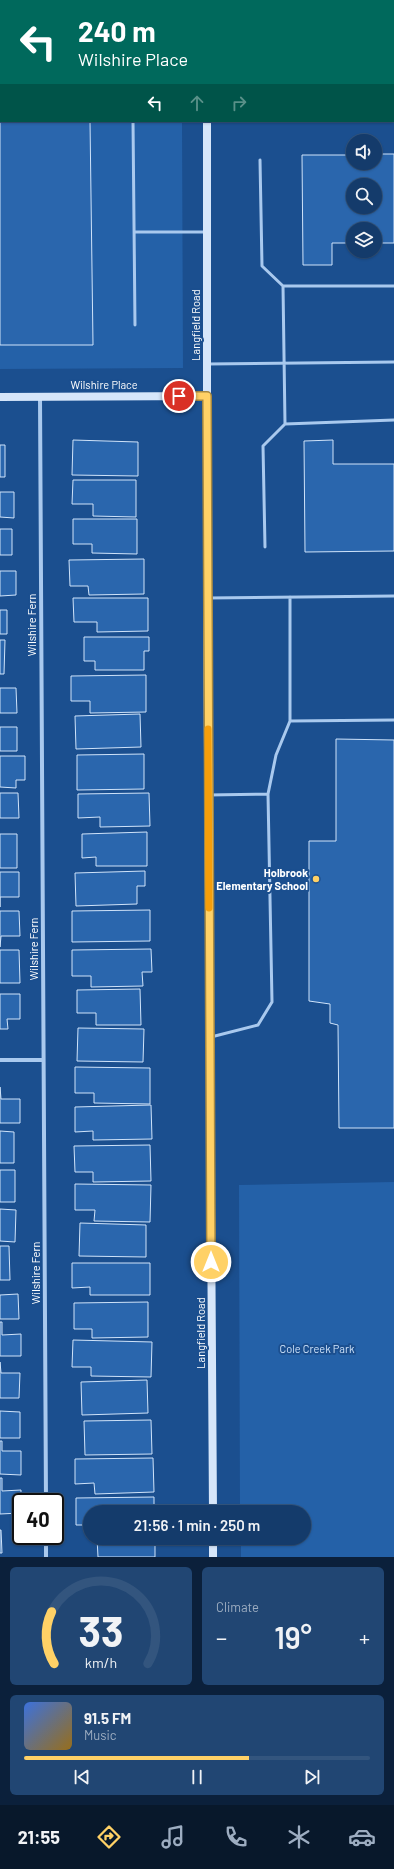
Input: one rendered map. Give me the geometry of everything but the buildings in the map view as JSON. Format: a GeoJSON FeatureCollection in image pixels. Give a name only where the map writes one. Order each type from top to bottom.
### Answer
{"type":"FeatureCollection","features":[{"type":"Feature","properties":{"kind":"street","name":"Langfield Road"},"geometry":{"type":"LineString","coordinates":[[207,122],[207,598],[213,1505]]}},
{"type":"Feature","properties":{"kind":"street","name":"Wilshire Fern"},"geometry":{"type":"LineString","coordinates":[[40,396],[46,1493]]}},
{"type":"Feature","properties":{"kind":"street","name":"Wilshire Place"},"geometry":{"type":"LineString","coordinates":[[0,397],[207,396]]}},
{"type":"Feature","properties":{"kind":"street"},"geometry":{"type":"LineString","coordinates":[[0,1060],[43,1060]]}},
{"type":"Feature","properties":{"kind":"street"},"geometry":{"type":"LineString","coordinates":[[46,1545],[46,1557]]}},
{"type":"Feature","properties":{"kind":"street"},"geometry":{"type":"LineString","coordinates":[[213,1545],[213,1557]]}},
{"type":"Feature","properties":{"kind":"lane"},"geometry":{"type":"LineString","coordinates":[[133,122],[135,325]]}},
{"type":"Feature","properties":{"kind":"lane"},"geometry":{"type":"LineString","coordinates":[[260,160],[262,266],[283,286],[394,286]]}},
{"type":"Feature","properties":{"kind":"lane"},"geometry":{"type":"LineString","coordinates":[[134,232],[207,232]]}},
{"type":"Feature","properties":{"kind":"lane"},"geometry":{"type":"LineString","coordinates":[[283,286],[285,424]]}},
{"type":"Feature","properties":{"kind":"lane"},"geometry":{"type":"LineString","coordinates":[[207,364],[394,362]]}},
{"type":"Feature","properties":{"kind":"lane"},"geometry":{"type":"LineString","coordinates":[[265,547],[263,446],[285,424],[394,420]]}},
{"type":"Feature","properties":{"kind":"lane"},"geometry":{"type":"LineString","coordinates":[[207,598],[394,596]]}},
{"type":"Feature","properties":{"kind":"lane"},"geometry":{"type":"LineString","coordinates":[[210,1037],[258,1025],[272,1002],[268,794],[276,755],[290,721],[290,597]]}},
{"type":"Feature","properties":{"kind":"lane"},"geometry":{"type":"LineString","coordinates":[[290,721],[394,720]]}},
{"type":"Feature","properties":{"kind":"lane"},"geometry":{"type":"LineString","coordinates":[[208,795],[268,794]]}},
{"type":"Feature","properties":{"kind":"green space"},"geometry":{"type":"Polygon","coordinates":[[[0,122],[182,122],[183,368],[0,369],[0,122]]]}},
{"type":"Feature","properties":{"kind":"green space","name":"Cole Creek Park"},"geometry":{"type":"Polygon","coordinates":[[[394,1182],[394,1557],[241,1557],[241,1545],[311,1545],[311,1505],[240,1505],[239,1185],[394,1182]]]}},
{"type":"Feature","properties":{"kind":"slow traffic"},"geometry":{"type":"LineString","coordinates":[[208,729],[209,908]]}},
{"type":"Feature","properties":{"kind":"place","name":"Holbrook Elementary School"},"geometry":{"type":"Point","coordinates":[316,879]}},
{"type":"Feature","properties":{"kind":"route"},"geometry":{"type":"LineString","coordinates":[[179,396],[207,396],[211,1262]]}}]}
